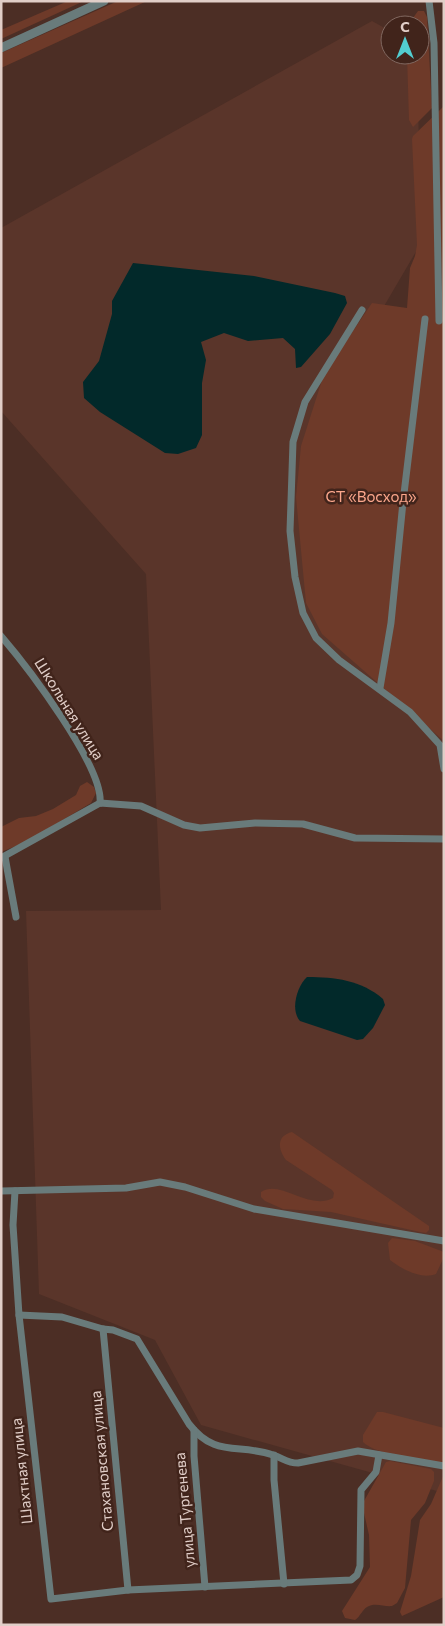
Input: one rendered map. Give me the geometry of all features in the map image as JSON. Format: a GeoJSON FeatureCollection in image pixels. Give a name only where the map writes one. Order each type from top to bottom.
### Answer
{"type":"FeatureCollection","features":[{"type":"Feature","properties":{"kind":"street"},"geometry":{"type":"LineString","coordinates":[[1,48],[104,1]]}},
{"type":"Feature","properties":{"kind":"street"},"geometry":{"type":"LineString","coordinates":[[428,1],[434,42],[439,321]]}},
{"type":"Feature","properties":{"kind":"street"},"geometry":{"type":"LineString","coordinates":[[362,310],[305,402],[293,442],[290,531],[295,577],[303,613],[316,638],[339,660],[380,688],[410,712],[442,744],[444,769]]}},
{"type":"Feature","properties":{"kind":"street"},"geometry":{"type":"LineString","coordinates":[[380,688],[391,623],[402,502],[425,319]]}},
{"type":"Feature","properties":{"kind":"street","name":"Школьная улица"},"geometry":{"type":"LineString","coordinates":[[1,636],[22,661],[75,739],[99,787],[100,803]]}},
{"type":"Feature","properties":{"kind":"street"},"geometry":{"type":"LineString","coordinates":[[16,917],[3,857],[100,803],[141,806],[184,824],[200,828],[288,823],[309,825],[355,838],[444,839]]}},
{"type":"Feature","properties":{"kind":"street"},"geometry":{"type":"LineString","coordinates":[[1,1191],[126,1188],[160,1182],[184,1187],[254,1209],[444,1241]]}},
{"type":"Feature","properties":{"kind":"street","name":"Шахтная улица"},"geometry":{"type":"LineString","coordinates":[[15,1190],[13,1225],[19,1315],[51,1599],[128,1590]]}},
{"type":"Feature","properties":{"kind":"street"},"geometry":{"type":"LineString","coordinates":[[19,1315],[50,1314],[113,1330],[137,1339],[175,1404],[204,1441],[212,1444],[274,1455],[282,1460],[298,1463],[358,1451],[444,1466]]}},
{"type":"Feature","properties":{"kind":"street","name":"Стахановская улица"},"geometry":{"type":"LineString","coordinates":[[103,1329],[128,1590]]}},
{"type":"Feature","properties":{"kind":"street","name":"улица Тургенева"},"geometry":{"type":"LineString","coordinates":[[194,1430],[194,1456],[205,1587]]}},
{"type":"Feature","properties":{"kind":"street"},"geometry":{"type":"LineString","coordinates":[[274,1455],[274,1480],[284,1584]]}},
{"type":"Feature","properties":{"kind":"street"},"geometry":{"type":"LineString","coordinates":[[128,1590],[344,1582],[355,1578],[360,1566],[361,1490],[376,1472],[379,1455]]}},
{"type":"Feature","properties":{"kind":"shaded area"},"geometry":{"type":"Polygon","coordinates":[[[372,21],[380,25],[380,65],[417,65],[421,243],[318,419],[444,723],[444,1493],[201,1425],[155,1340],[39,1294],[26,911],[161,910],[146,574],[1,411],[1,228],[372,21]]]}},
{"type":"Feature","properties":{"kind":"green space"},"geometry":{"type":"Polygon","coordinates":[[[68,1],[84,1],[1,39],[1,30],[68,1]]]}},
{"type":"Feature","properties":{"kind":"green space"},"geometry":{"type":"Polygon","coordinates":[[[118,1],[147,1],[1,68],[1,53],[118,1]]]}},
{"type":"Feature","properties":{"kind":"green space"},"geometry":{"type":"Polygon","coordinates":[[[418,11],[424,11],[426,15],[415,15],[418,11]]]}},
{"type":"Feature","properties":{"kind":"green space"},"geometry":{"type":"Polygon","coordinates":[[[407,65],[430,65],[432,108],[413,127],[409,120],[407,65]]]}},
{"type":"Feature","properties":{"kind":"green space","name":"СТ «Восход»"},"geometry":{"type":"Polygon","coordinates":[[[444,106],[444,741],[322,634],[306,603],[296,497],[301,446],[324,374],[372,303],[407,308],[410,268],[417,245],[412,139],[444,106]]]}},
{"type":"Feature","properties":{"kind":"green space"},"geometry":{"type":"Polygon","coordinates":[[[87,782],[94,787],[96,793],[91,803],[26,842],[1,852],[1,827],[19,818],[36,816],[53,809],[76,795],[80,786],[87,782]]]}},
{"type":"Feature","properties":{"kind":"green space"},"geometry":{"type":"Polygon","coordinates":[[[292,1132],[429,1226],[429,1230],[426,1233],[420,1232],[331,1212],[283,1209],[265,1201],[261,1197],[261,1192],[269,1189],[277,1189],[314,1201],[324,1201],[333,1198],[334,1193],[332,1190],[286,1160],[283,1156],[280,1147],[281,1140],[292,1132]]]}},
{"type":"Feature","properties":{"kind":"green space"},"geometry":{"type":"Polygon","coordinates":[[[392,1238],[415,1241],[444,1252],[436,1274],[418,1275],[390,1260],[388,1243],[392,1238]]]}},
{"type":"Feature","properties":{"kind":"green space"},"geometry":{"type":"Polygon","coordinates":[[[377,1412],[444,1428],[444,1463],[413,1460],[389,1454],[363,1442],[363,1435],[377,1412]]]}},
{"type":"Feature","properties":{"kind":"green space"},"geometry":{"type":"Polygon","coordinates":[[[390,1461],[431,1469],[434,1472],[434,1481],[425,1503],[411,1520],[405,1588],[397,1603],[392,1606],[370,1606],[365,1608],[355,1620],[345,1618],[342,1611],[370,1567],[369,1535],[364,1513],[364,1501],[386,1462],[390,1461]]]}},
{"type":"Feature","properties":{"kind":"green space"},"geometry":{"type":"Polygon","coordinates":[[[444,1474],[444,1597],[402,1616],[400,1612],[411,1576],[420,1520],[431,1504],[444,1474]]]}},
{"type":"Feature","properties":{"kind":"water"},"geometry":{"type":"Polygon","coordinates":[[[133,263],[254,276],[335,293],[345,296],[347,303],[330,334],[301,367],[296,368],[295,349],[283,338],[248,341],[224,333],[201,342],[206,360],[202,383],[202,435],[196,448],[178,454],[165,453],[100,412],[84,398],[83,382],[99,361],[112,314],[112,301],[133,263]]]}},
{"type":"Feature","properties":{"kind":"water"},"geometry":{"type":"Polygon","coordinates":[[[307,977],[347,981],[366,988],[383,999],[385,1005],[373,1028],[363,1039],[357,1040],[300,1021],[295,1011],[296,998],[300,986],[307,977]]]}}]}
